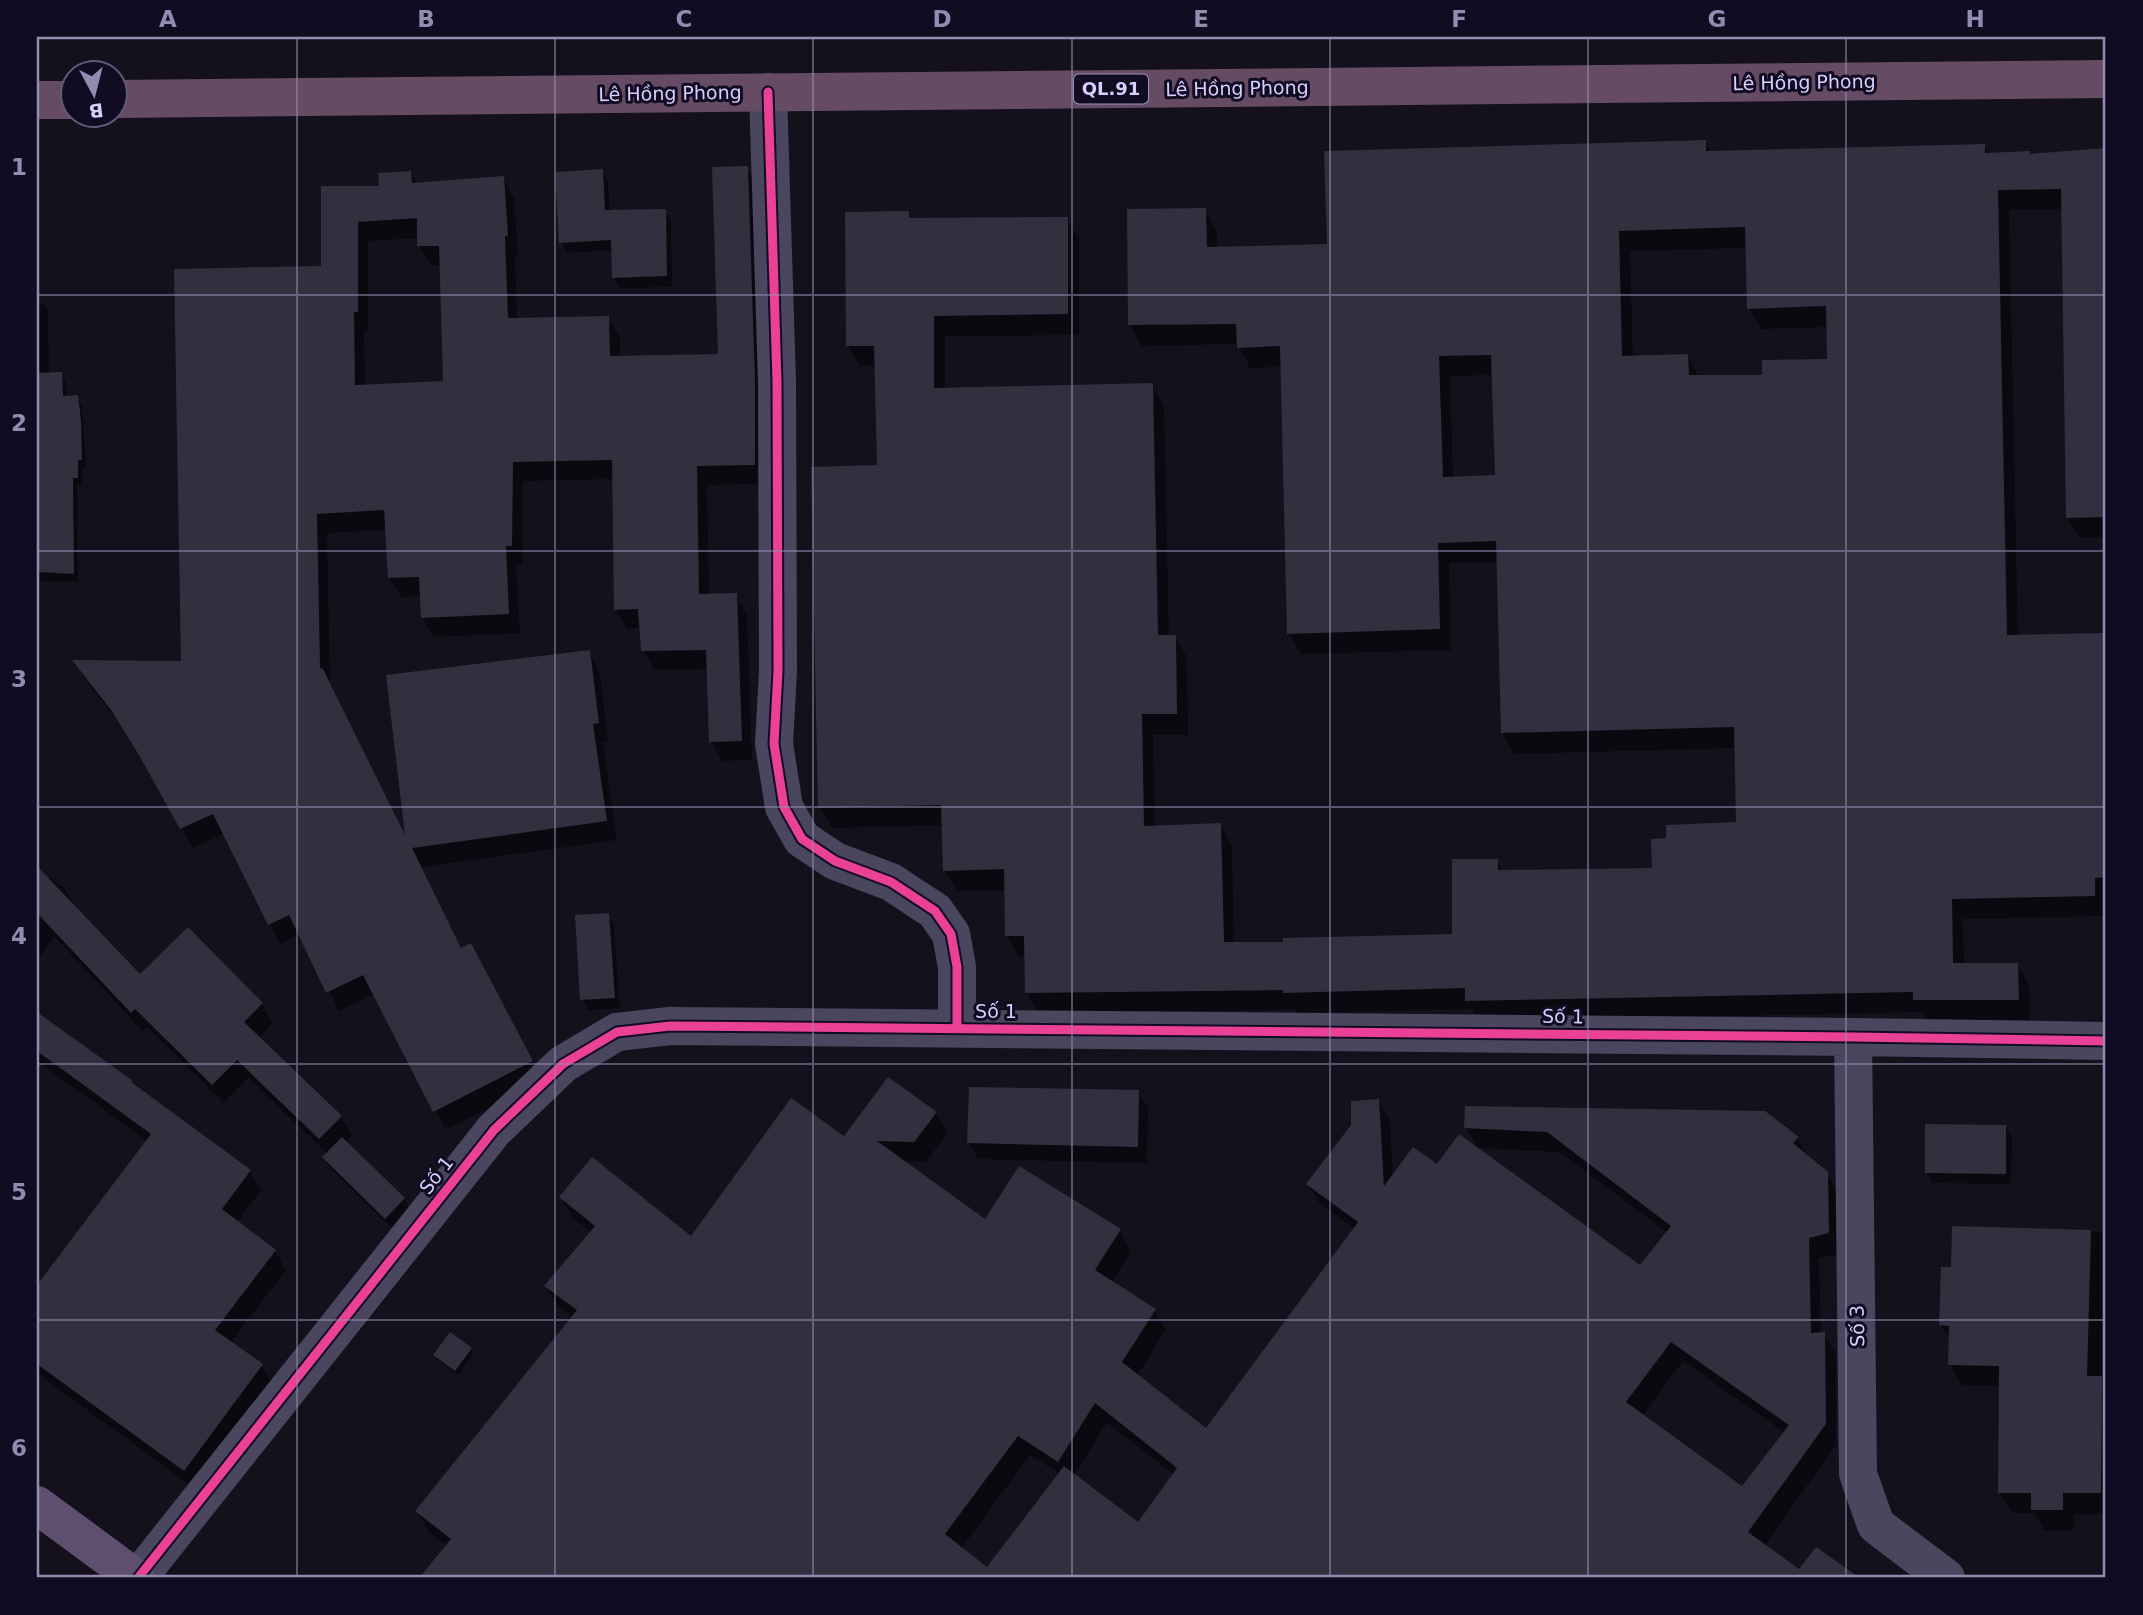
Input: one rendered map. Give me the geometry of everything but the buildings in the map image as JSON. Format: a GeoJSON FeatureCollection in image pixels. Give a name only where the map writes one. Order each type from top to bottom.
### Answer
{"type":"FeatureCollection","features":[{"type":"Feature","properties":{"kind":"highway","name":"Lê Hồng Phong"},"geometry":{"type":"LineString","coordinates":[[130,99],[2106,79]]}},
{"type":"Feature","properties":{"kind":"highway"},"geometry":{"type":"LineString","coordinates":[[37,100],[60,100]]}},
{"type":"Feature","properties":{"kind":"main road"},"geometry":{"type":"LineString","coordinates":[[37,1506],[137,1578]]}},
{"type":"Feature","properties":{"kind":"street"},"geometry":{"type":"LineString","coordinates":[[768,92],[778,382],[778,671],[774,744],[784,807],[802,839],[835,861],[891,883],[935,911],[951,934],[957,967],[957,1028]]}},
{"type":"Feature","properties":{"kind":"street","name":"Số 1"},"geometry":{"type":"LineString","coordinates":[[137,1578],[494,1130],[563,1064],[617,1032],[670,1026],[2106,1041]]}},
{"type":"Feature","properties":{"kind":"street","name":"Số 3"},"geometry":{"type":"LineString","coordinates":[[1853,1037],[1858,1474],[1876,1525],[1946,1578]]}},
{"type":"Feature","properties":{"kind":"cycle path"},"geometry":{"type":"LineString","coordinates":[[768,92],[777,382],[778,671],[774,744],[784,807],[802,839],[835,861],[891,882],[935,911],[951,934],[957,967],[957,1028]]}},
{"type":"Feature","properties":{"kind":"cycle path"},"geometry":{"type":"LineString","coordinates":[[138,1578],[494,1130],[563,1064],[617,1032],[670,1026],[2106,1041]]}}]}
